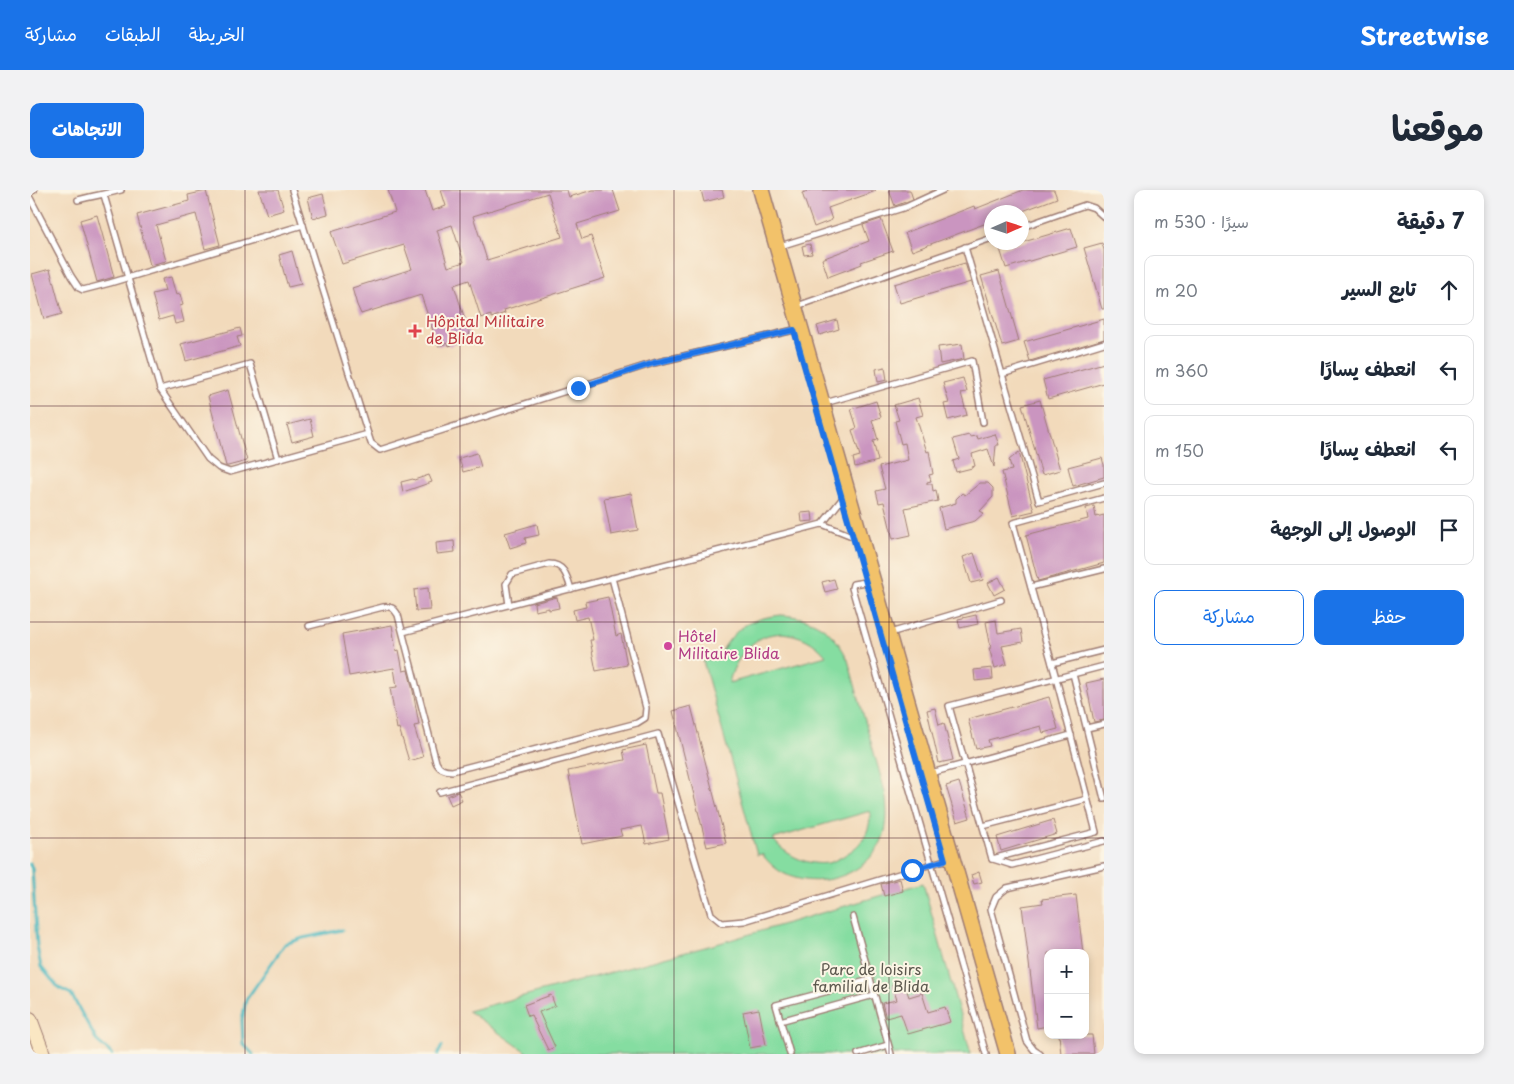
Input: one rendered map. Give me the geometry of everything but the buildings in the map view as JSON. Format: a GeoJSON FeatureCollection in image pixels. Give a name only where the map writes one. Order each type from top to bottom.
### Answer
{"type":"FeatureCollection","features":[{"type":"Feature","properties":{"kind":"main road"},"geometry":{"type":"LineString","coordinates":[[754,190],[865,582],[938,862],[1001,1054]]}},
{"type":"Feature","properties":{"kind":"main road"},"geometry":{"type":"LineString","coordinates":[[761,190],[1008,1054]]}},
{"type":"Feature","properties":{"kind":"street"},"geometry":{"type":"LineString","coordinates":[[30,1019],[43,1054]]}},
{"type":"Feature","properties":{"kind":"lane"},"geometry":{"type":"LineString","coordinates":[[30,192],[34,190]]}},
{"type":"Feature","properties":{"kind":"lane"},"geometry":{"type":"LineString","coordinates":[[78,200],[121,190]]}},
{"type":"Feature","properties":{"kind":"lane"},"geometry":{"type":"LineString","coordinates":[[292,190],[371,443],[380,450],[654,363],[794,330]]}},
{"type":"Feature","properties":{"kind":"lane"},"geometry":{"type":"LineString","coordinates":[[777,246],[906,207],[943,190]]}},
{"type":"Feature","properties":{"kind":"lane"},"geometry":{"type":"LineString","coordinates":[[104,195],[160,389],[208,459],[219,468],[230,472],[368,434]]}},
{"type":"Feature","properties":{"kind":"lane"},"geometry":{"type":"LineString","coordinates":[[30,198],[71,276],[79,288],[83,290],[303,225]]}},
{"type":"Feature","properties":{"kind":"lane"},"geometry":{"type":"LineString","coordinates":[[1029,225],[1085,205],[1094,208],[1104,218]]}},
{"type":"Feature","properties":{"kind":"lane"},"geometry":{"type":"LineString","coordinates":[[794,307],[984,241]]}},
{"type":"Feature","properties":{"kind":"lane"},"geometry":{"type":"LineString","coordinates":[[965,247],[1038,501],[1104,483]]}},
{"type":"Feature","properties":{"kind":"lane"},"geometry":{"type":"LineString","coordinates":[[1002,374],[1104,344]]}},
{"type":"Feature","properties":{"kind":"lane"},"geometry":{"type":"LineString","coordinates":[[822,403],[972,361],[983,422]]}},
{"type":"Feature","properties":{"kind":"lane"},"geometry":{"type":"LineString","coordinates":[[160,389],[250,364],[278,459]]}},
{"type":"Feature","properties":{"kind":"lane"},"geometry":{"type":"LineString","coordinates":[[992,859],[1096,832],[1013,523],[1104,498]]}},
{"type":"Feature","properties":{"kind":"lane"},"geometry":{"type":"LineString","coordinates":[[822,524],[842,499]]}},
{"type":"Feature","properties":{"kind":"lane"},"geometry":{"type":"LineString","coordinates":[[403,632],[822,524],[852,536]]}},
{"type":"Feature","properties":{"kind":"lane"},"geometry":{"type":"LineString","coordinates":[[509,605],[506,584],[512,574],[549,564],[562,568],[568,578],[571,589]]}},
{"type":"Feature","properties":{"kind":"lane"},"geometry":{"type":"LineString","coordinates":[[1031,587],[1104,569]]}},
{"type":"Feature","properties":{"kind":"lane"},"geometry":{"type":"LineString","coordinates":[[309,626],[389,606],[393,608],[398,615],[403,632],[436,762],[442,769],[452,771],[641,721],[646,713],[646,708],[612,578]]}},
{"type":"Feature","properties":{"kind":"lane"},"geometry":{"type":"LineString","coordinates":[[888,634],[1001,600]]}},
{"type":"Feature","properties":{"kind":"lane"},"geometry":{"type":"LineString","coordinates":[[1052,663],[1104,650]]}},
{"type":"Feature","properties":{"kind":"lane"},"geometry":{"type":"LineString","coordinates":[[992,859],[949,706],[1104,666]]}},
{"type":"Feature","properties":{"kind":"lane"},"geometry":{"type":"LineString","coordinates":[[1073,674],[1104,799]]}},
{"type":"Feature","properties":{"kind":"lane"},"geometry":{"type":"LineString","coordinates":[[1087,728],[1104,724]]}},
{"type":"Feature","properties":{"kind":"lane"},"geometry":{"type":"LineString","coordinates":[[440,792],[658,734],[711,914],[722,923],[744,922],[938,862],[986,1054]]}},
{"type":"Feature","properties":{"kind":"lane"},"geometry":{"type":"LineString","coordinates":[[928,774],[1071,735]]}},
{"type":"Feature","properties":{"kind":"lane"},"geometry":{"type":"LineString","coordinates":[[983,826],[1087,799]]}},
{"type":"Feature","properties":{"kind":"lane"},"geometry":{"type":"LineString","coordinates":[[992,859],[1012,865],[1104,841]]}},
{"type":"Feature","properties":{"kind":"lane"},"geometry":{"type":"LineString","coordinates":[[1040,1054],[1027,1041],[991,909],[996,897],[1007,888],[1104,866]]}},
{"type":"Feature","properties":{"kind":"lane"},"geometry":{"type":"LineString","coordinates":[[853,917],[891,1054]]}},
{"type":"Feature","properties":{"kind":"lane"},"geometry":{"type":"LineString","coordinates":[[790,1054],[776,1005],[870,980]]}},
{"type":"Feature","properties":{"kind":"lane"},"geometry":{"type":"LineString","coordinates":[[780,1021],[874,994]]}},
{"type":"Feature","properties":{"kind":"lane"},"geometry":{"type":"LineString","coordinates":[[858,1054],[888,1045]]}},
{"type":"Feature","properties":{"kind":"green space"},"geometry":{"type":"Polygon","coordinates":[[[793,616],[813,622],[829,633],[842,650],[848,660],[885,792],[887,821],[879,845],[870,858],[859,867],[845,875],[830,879],[815,881],[800,879],[778,870],[762,854],[757,855],[703,661],[718,657],[730,639],[743,627],[751,622],[769,617],[793,616]],[[782,633],[765,636],[745,650],[733,669],[729,683],[826,656],[817,646],[806,640],[795,635],[782,633]],[[870,811],[773,839],[784,850],[797,858],[812,863],[828,863],[848,853],[858,845],[868,830],[870,811]]]}},
{"type":"Feature","properties":{"kind":"green space","name":"Parc de loisirs familial de Blida"},"geometry":{"type":"Polygon","coordinates":[[[923,883],[971,1054],[529,1054],[468,1011],[720,943],[923,883]]]}},
{"type":"Feature","properties":{"kind":"waterway"},"geometry":{"type":"LineString","coordinates":[[30,864],[32,868],[37,946],[41,967],[59,988],[71,994],[97,1041],[112,1054]]}},
{"type":"Feature","properties":{"kind":"waterway"},"geometry":{"type":"LineString","coordinates":[[253,1054],[243,1044],[242,1020],[246,1000],[285,944],[303,938],[342,930]]}},
{"type":"Feature","properties":{"kind":"waterway"},"geometry":{"type":"LineString","coordinates":[[438,1054],[442,1046]]}},
{"type":"Feature","properties":{"kind":"place","name":"Hôpital Militaire de Blida"},"geometry":{"type":"Point","coordinates":[415,331]}},
{"type":"Feature","properties":{"kind":"place","name":"Hôtel Militaire Blida"},"geometry":{"type":"Point","coordinates":[668,646]}},
{"type":"Feature","properties":{"kind":"route"},"geometry":{"type":"LineString","coordinates":[[578,388],[654,363],[794,330],[945,860],[912,870]]}}]}
